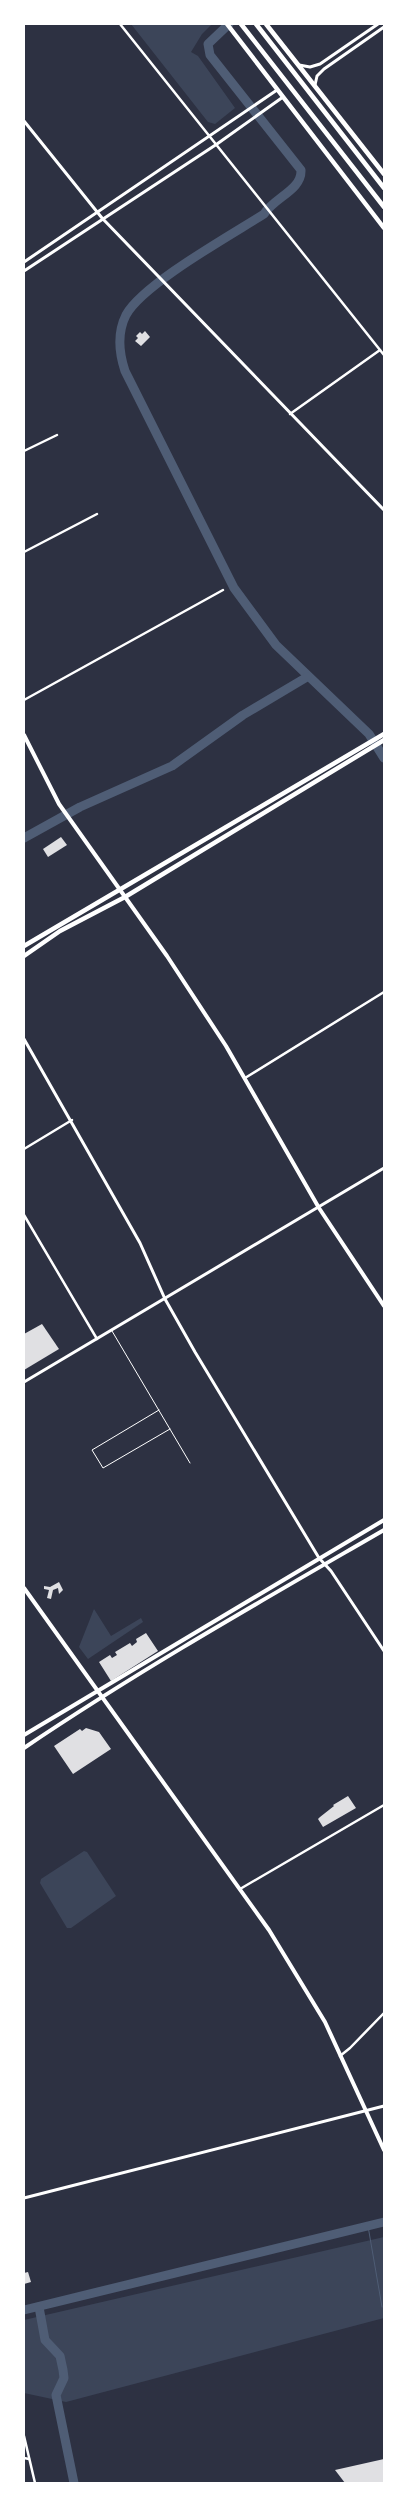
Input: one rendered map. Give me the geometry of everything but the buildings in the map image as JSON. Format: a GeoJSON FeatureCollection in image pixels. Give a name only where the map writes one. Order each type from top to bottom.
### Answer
{"type":"FeatureCollection","features":[{"type":"Feature","properties":{"kind":"main road"},"geometry":{"type":"LineString","coordinates":[[227,24],[384,228]]}},
{"type":"Feature","properties":{"kind":"main road"},"geometry":{"type":"LineString","coordinates":[[241,24],[384,207]]}},
{"type":"Feature","properties":{"kind":"main road"},"geometry":{"type":"LineString","coordinates":[[256,24],[384,188]]}},
{"type":"Feature","properties":{"kind":"main road"},"geometry":{"type":"LineString","coordinates":[[266,24],[384,174]]}},
{"type":"Feature","properties":{"kind":"main road"},"geometry":{"type":"LineString","coordinates":[[24,956],[60,932],[125,897],[368,750],[382,740],[384,734]]}},
{"type":"Feature","properties":{"kind":"main road"},"geometry":{"type":"LineString","coordinates":[[24,735],[59,804],[172,964],[245,1078],[318,1208],[384,1306]]}},
{"type":"Feature","properties":{"kind":"main road"},"geometry":{"type":"LineString","coordinates":[[24,946],[365,745],[382,740]]}},
{"type":"Feature","properties":{"kind":"main road"},"geometry":{"type":"LineString","coordinates":[[24,1735],[96,1690],[384,1520]]}},
{"type":"Feature","properties":{"kind":"main road"},"geometry":{"type":"LineString","coordinates":[[24,1748],[101,1696],[384,1530]]}},
{"type":"Feature","properties":{"kind":"main road"},"geometry":{"type":"LineString","coordinates":[[24,1588],[269,1930],[325,2022],[384,2150]]}},
{"type":"Feature","properties":{"kind":"street"},"geometry":{"type":"LineString","coordinates":[[120,24],[384,355]]}},
{"type":"Feature","properties":{"kind":"street"},"geometry":{"type":"LineString","coordinates":[[299,65],[310,67],[320,64],[378,24]]}},
{"type":"Feature","properties":{"kind":"street"},"geometry":{"type":"LineString","coordinates":[[315,86],[317,76],[324,69],[384,27]]}},
{"type":"Feature","properties":{"kind":"street"},"geometry":{"type":"LineString","coordinates":[[24,262],[278,90]]}},
{"type":"Feature","properties":{"kind":"street"},"geometry":{"type":"LineString","coordinates":[[24,271],[217,144],[283,97]]}},
{"type":"Feature","properties":{"kind":"street"},"geometry":{"type":"LineString","coordinates":[[24,121],[102,218],[384,510]]}},
{"type":"Feature","properties":{"kind":"street"},"geometry":{"type":"LineString","coordinates":[[290,414],[380,350]]}},
{"type":"Feature","properties":{"kind":"street"},"geometry":{"type":"LineString","coordinates":[[24,451],[57,435]]}},
{"type":"Feature","properties":{"kind":"street"},"geometry":{"type":"LineString","coordinates":[[24,552],[97,514]]}},
{"type":"Feature","properties":{"kind":"street"},"geometry":{"type":"LineString","coordinates":[[24,700],[223,590]]}},
{"type":"Feature","properties":{"kind":"street"},"geometry":{"type":"LineString","coordinates":[[245,1078],[384,992]]}},
{"type":"Feature","properties":{"kind":"street"},"geometry":{"type":"LineString","coordinates":[[24,1039],[72,1120],[140,1243],[165,1299],[318,1558],[330,1571],[384,1651]]}},
{"type":"Feature","properties":{"kind":"street"},"geometry":{"type":"LineString","coordinates":[[24,1149],[72,1120]]}},
{"type":"Feature","properties":{"kind":"street"},"geometry":{"type":"LineString","coordinates":[[24,1382],[384,1168]]}},
{"type":"Feature","properties":{"kind":"street"},"geometry":{"type":"LineString","coordinates":[[24,1215],[97,1339]]}},
{"type":"Feature","properties":{"kind":"street"},"geometry":{"type":"LineString","coordinates":[[240,1890],[384,1806]]}},
{"type":"Feature","properties":{"kind":"street"},"geometry":{"type":"LineString","coordinates":[[340,2056],[384,2013]]}},
{"type":"Feature","properties":{"kind":"street"},"geometry":{"type":"LineString","coordinates":[[24,2198],[384,2106]]}},
{"type":"Feature","properties":{"kind":"street"},"geometry":{"type":"LineString","coordinates":[[24,2436],[35,2483]]}},
{"type":"Feature","properties":{"kind":"street"},"geometry":{"type":"LineString","coordinates":[[24,2458],[29,2458]]}},
{"type":"Feature","properties":{"kind":"lane"},"geometry":{"type":"LineString","coordinates":[[112,1330],[190,1463]]}},
{"type":"Feature","properties":{"kind":"lane"},"geometry":{"type":"LineString","coordinates":[[159,1410],[92,1450],[103,1468],[170,1429]]}},
{"type":"Feature","properties":{"kind":"shaded area"},"geometry":{"type":"Polygon","coordinates":[[[131,24],[212,24],[202,34],[191,52],[198,56],[235,108],[215,124],[208,122],[131,24]]]}},
{"type":"Feature","properties":{"kind":"shaded area"},"geometry":{"type":"Polygon","coordinates":[[[94,1609],[111,1636],[141,1618],[143,1622],[88,1659],[79,1647],[94,1609]]]}},
{"type":"Feature","properties":{"kind":"shaded area"},"geometry":{"type":"Polygon","coordinates":[[[84,1851],[87,1852],[116,1896],[71,1928],[67,1928],[40,1883],[41,1879],[84,1851]]]}},
{"type":"Feature","properties":{"kind":"shaded area"},"geometry":{"type":"Polygon","coordinates":[[[384,2237],[384,2318],[66,2402],[24,2393],[24,2320],[384,2237]]]}},
{"type":"Feature","properties":{"kind":"waterway"},"geometry":{"type":"LineString","coordinates":[[229,24],[208,44],[210,55],[301,170],[300,177],[293,188],[264,214],[168,275],[135,303],[126,315],[121,329],[121,357],[125,371],[234,588],[276,645],[369,734],[384,758]]}},
{"type":"Feature","properties":{"kind":"waterway"},"geometry":{"type":"LineString","coordinates":[[24,838],[80,807],[172,766],[243,715],[307,677]]}},
{"type":"Feature","properties":{"kind":"waterway"},"geometry":{"type":"LineString","coordinates":[[24,2310],[384,2222]]}},
{"type":"Feature","properties":{"kind":"waterway"},"geometry":{"type":"LineString","coordinates":[[368,2226],[382,2307]]}},
{"type":"Feature","properties":{"kind":"waterway"},"geometry":{"type":"LineString","coordinates":[[39,2307],[45,2340],[60,2356],[63,2370],[64,2378],[56,2395],[74,2483]]}}]}
